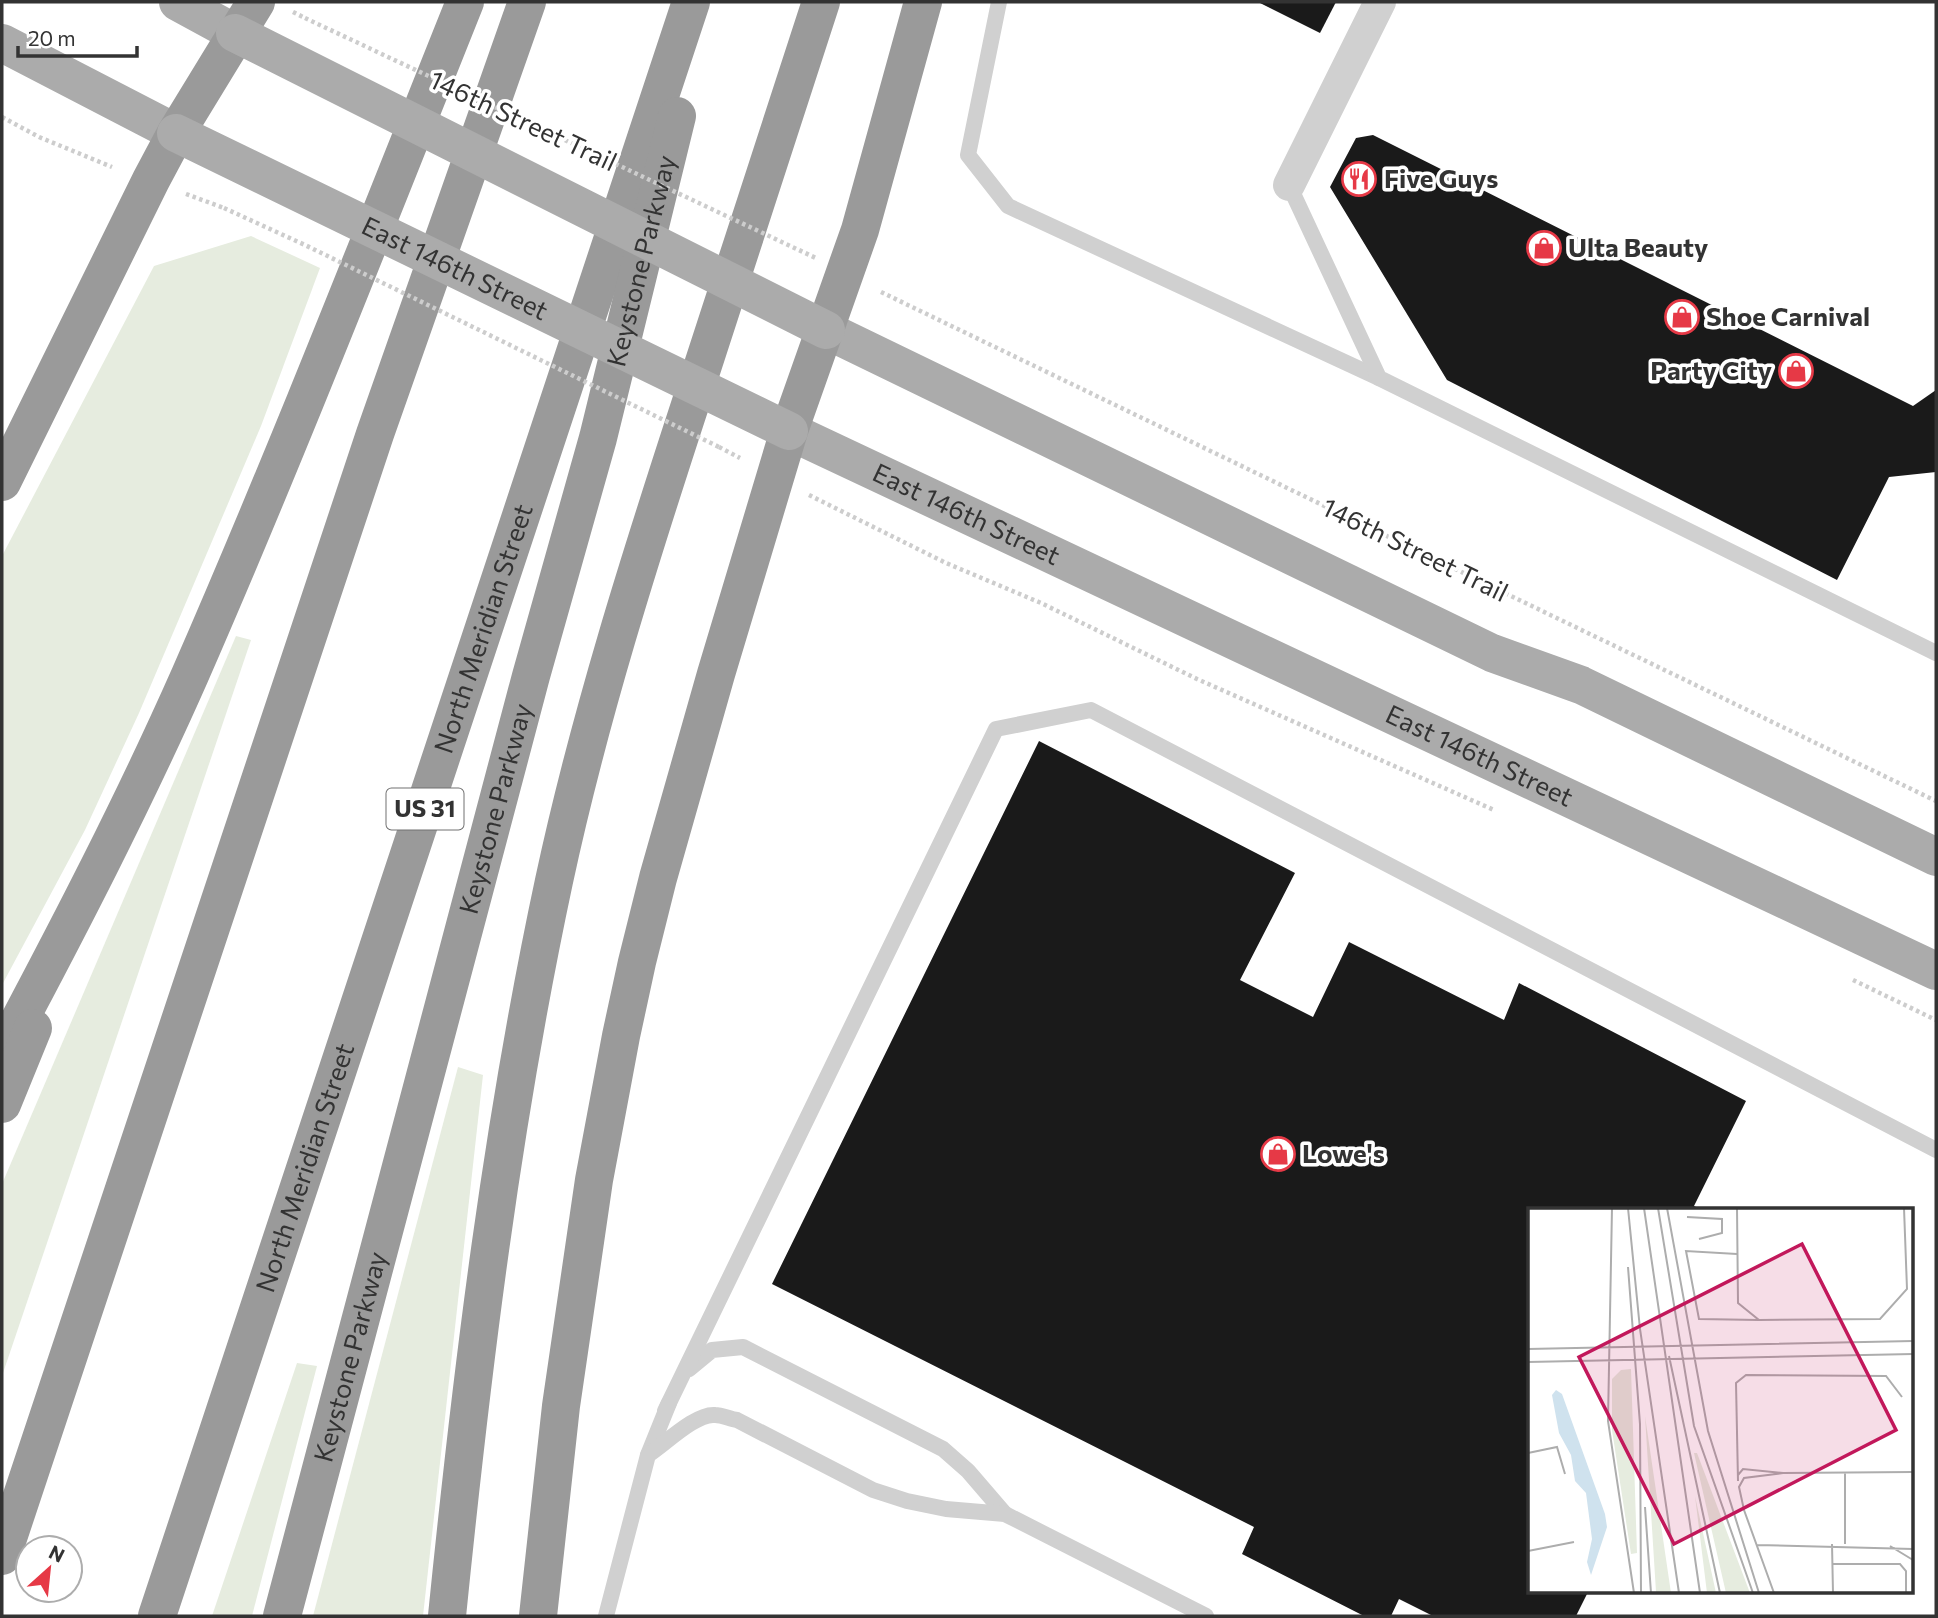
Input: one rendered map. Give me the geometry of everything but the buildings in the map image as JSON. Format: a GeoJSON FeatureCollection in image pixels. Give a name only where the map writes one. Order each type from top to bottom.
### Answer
{"type":"FeatureCollection","features":[{"type":"Feature","properties":{"kind":"highway"},"geometry":{"type":"LineString","coordinates":[[2,482],[176,133],[256,2]]}},
{"type":"Feature","properties":{"kind":"highway"},"geometry":{"type":"LineString","coordinates":[[2,1053],[86,896],[189,677],[293,429],[465,2]]}},
{"type":"Feature","properties":{"kind":"highway"},"geometry":{"type":"LineString","coordinates":[[2,1556],[375,434],[527,2]]}},
{"type":"Feature","properties":{"kind":"highway","name":"North Meridian Street"},"geometry":{"type":"LineString","coordinates":[[157,1616],[691,2]]}},
{"type":"Feature","properties":{"kind":"highway","name":"Keystone Parkway"},"geometry":{"type":"LineString","coordinates":[[282,1616],[531,676],[598,438],[704,2]]}},
{"type":"Feature","properties":{"kind":"highway"},"geometry":{"type":"LineString","coordinates":[[447,1616],[480,1312],[507,1126],[554,880],[607,671],[642,551],[821,2]]}},
{"type":"Feature","properties":{"kind":"highway"},"geometry":{"type":"LineString","coordinates":[[538,1616],[561,1406],[594,1180],[621,1036],[657,878],[789,431],[860,230],[923,2]]}},
{"type":"Feature","properties":{"kind":"highway"},"geometry":{"type":"LineString","coordinates":[[2,1104],[86,896]]}},
{"type":"Feature","properties":{"kind":"main road"},"geometry":{"type":"LineString","coordinates":[[178,2],[826,330],[1492,653],[1581,685],[1936,857]]}},
{"type":"Feature","properties":{"kind":"main road","name":"East 146th Street"},"geometry":{"type":"LineString","coordinates":[[2,43],[176,133],[789,431],[1936,971]]}},
{"type":"Feature","properties":{"kind":"street"},"geometry":{"type":"LineString","coordinates":[[1289,185],[1380,2]]}},
{"type":"Feature","properties":{"kind":"lane"},"geometry":{"type":"LineString","coordinates":[[999,2],[968,155],[1008,206],[1379,378],[1936,653]]}},
{"type":"Feature","properties":{"kind":"lane"},"geometry":{"type":"LineString","coordinates":[[1289,185],[1379,378]]}},
{"type":"Feature","properties":{"kind":"lane"},"geometry":{"type":"LineString","coordinates":[[606,1616],[648,1455],[665,1411],[996,729],[1091,710],[1936,1150]]}},
{"type":"Feature","properties":{"kind":"lane"},"geometry":{"type":"LineString","coordinates":[[665,1411],[691,1366],[712,1350],[743,1347],[943,1449],[968,1471],[1004,1514]]}},
{"type":"Feature","properties":{"kind":"lane"},"geometry":{"type":"LineString","coordinates":[[648,1455],[667,1443],[689,1423],[713,1414],[737,1420],[873,1490],[933,1506],[1004,1514],[1206,1616]]}},
{"type":"Feature","properties":{"kind":"path","name":"146th Street Trail"},"geometry":{"type":"LineString","coordinates":[[305,18],[818,259]]}},
{"type":"Feature","properties":{"kind":"path"},"geometry":{"type":"LineString","coordinates":[[2,117],[96,162]]}},
{"type":"Feature","properties":{"kind":"path"},"geometry":{"type":"LineString","coordinates":[[191,196],[224,208],[304,245],[719,447]]}},
{"type":"Feature","properties":{"kind":"path","name":"146th Street Trail"},"geometry":{"type":"LineString","coordinates":[[894,299],[1936,800]]}},
{"type":"Feature","properties":{"kind":"path"},"geometry":{"type":"LineString","coordinates":[[857,520],[946,563],[1041,603],[1197,679],[1500,813]]}},
{"type":"Feature","properties":{"kind":"path"},"geometry":{"type":"LineString","coordinates":[[1849,977],[1936,1020]]}},
{"type":"Feature","properties":{"kind":"shaded area"},"geometry":{"type":"Polygon","coordinates":[[[251,236],[320,268],[261,426],[139,713],[85,830],[2,985],[2,556],[154,266],[251,236]]]}},
{"type":"Feature","properties":{"kind":"shaded area"},"geometry":{"type":"Polygon","coordinates":[[[236,636],[251,640],[2,1376],[2,1184],[236,636]]]}},
{"type":"Feature","properties":{"kind":"shaded area"},"geometry":{"type":"Polygon","coordinates":[[[458,1067],[483,1075],[423,1616],[313,1616],[458,1067]]]}},
{"type":"Feature","properties":{"kind":"shaded area"},"geometry":{"type":"Polygon","coordinates":[[[297,1363],[317,1366],[252,1616],[212,1616],[297,1363]]]}},
{"type":"Feature","properties":{"kind":"place","name":"Five Guys"},"geometry":{"type":"Point","coordinates":[1359,179]}},
{"type":"Feature","properties":{"kind":"place","name":"Ulta Beauty"},"geometry":{"type":"Point","coordinates":[1544,248]}},
{"type":"Feature","properties":{"kind":"place","name":"Shoe Carnival"},"geometry":{"type":"Point","coordinates":[1682,317]}},
{"type":"Feature","properties":{"kind":"place","name":"Party City"},"geometry":{"type":"Point","coordinates":[1796,371]}},
{"type":"Feature","properties":{"kind":"place","name":"Lowe's"},"geometry":{"type":"Point","coordinates":[1278,1154]}}]}
